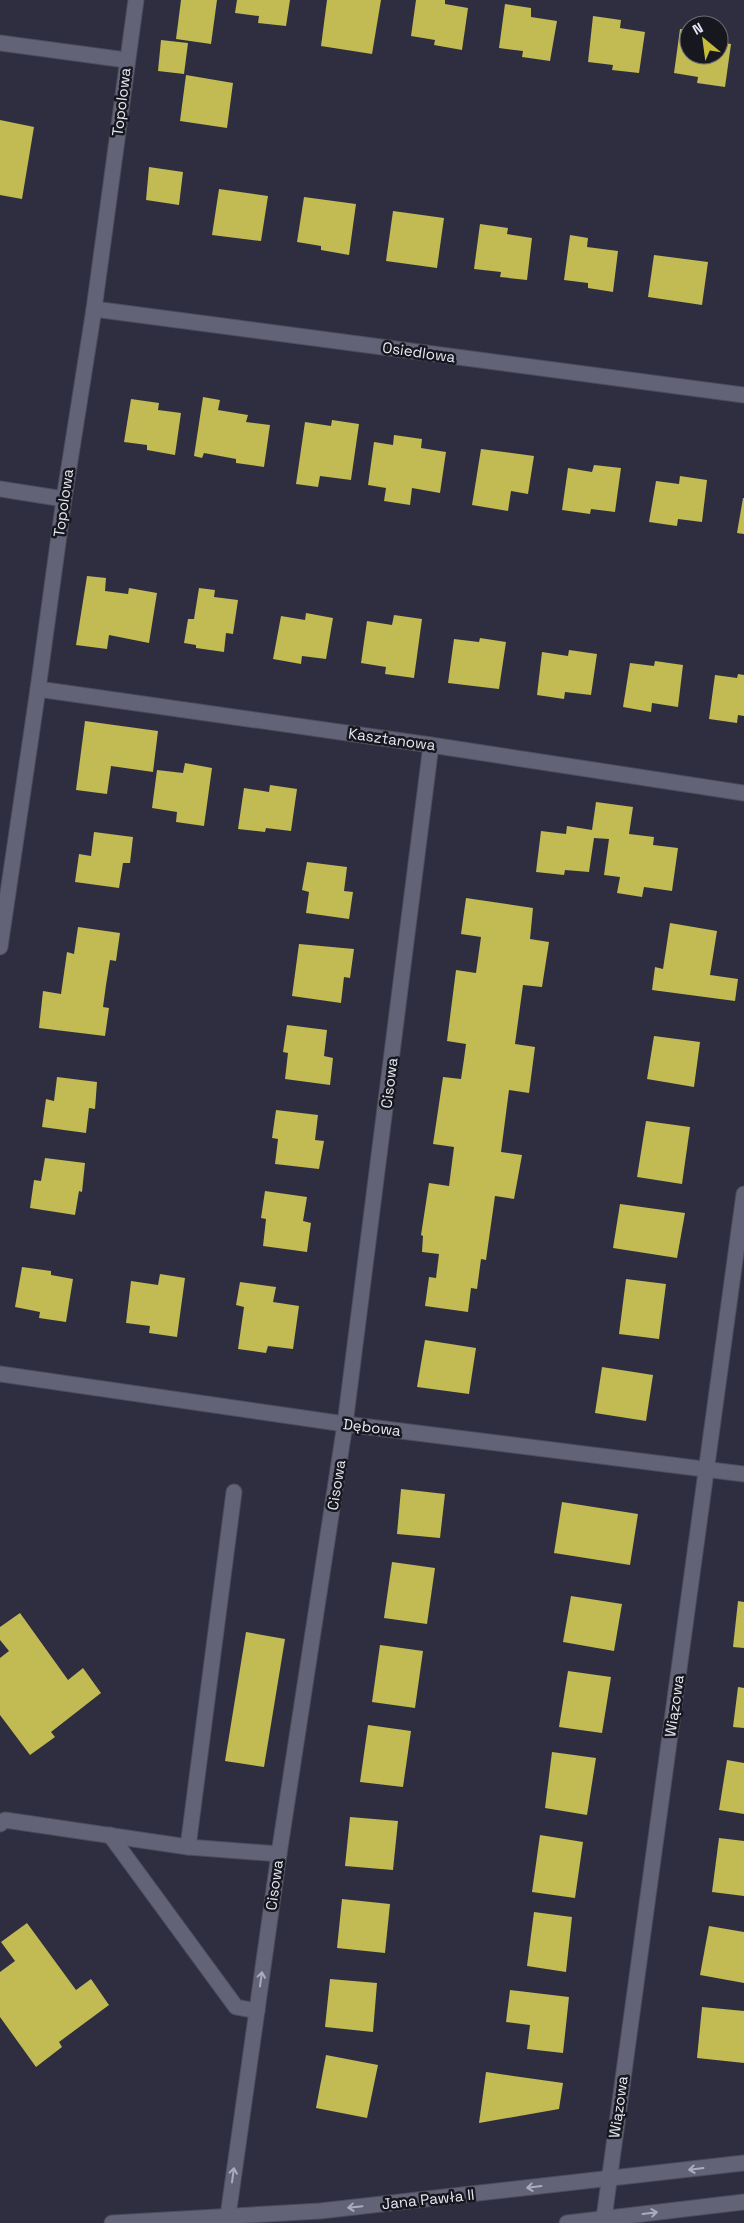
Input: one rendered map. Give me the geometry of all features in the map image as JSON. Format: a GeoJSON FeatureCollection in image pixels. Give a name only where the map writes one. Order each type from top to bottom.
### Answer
{"type":"FeatureCollection","features":[{"type":"Feature","properties":{"kind":"street","name":"Topolowa"},"geometry":{"type":"LineString","coordinates":[[0,947],[64,499],[94,309],[126,60],[136,0]]}},
{"type":"Feature","properties":{"kind":"street","name":"Topolowa"},"geometry":{"type":"LineString","coordinates":[[0,44],[126,60]]}},
{"type":"Feature","properties":{"kind":"street","name":"Osiedlowa"},"geometry":{"type":"LineString","coordinates":[[94,309],[744,396]]}},
{"type":"Feature","properties":{"kind":"street"},"geometry":{"type":"LineString","coordinates":[[0,489],[64,499]]}},
{"type":"Feature","properties":{"kind":"street","name":"Kasztanowa"},"geometry":{"type":"LineString","coordinates":[[38,689],[431,744],[744,793]]}},
{"type":"Feature","properties":{"kind":"street","name":"Cisowa"},"geometry":{"type":"LineString","coordinates":[[227,2220],[279,1854],[346,1424],[431,744]]}},
{"type":"Feature","properties":{"kind":"street","name":"Wiązowa"},"geometry":{"type":"LineString","coordinates":[[604,2218],[744,1194]]}},
{"type":"Feature","properties":{"kind":"street","name":"Dębowa"},"geometry":{"type":"LineString","coordinates":[[0,1374],[346,1424],[744,1474]]}},
{"type":"Feature","properties":{"kind":"street"},"geometry":{"type":"LineString","coordinates":[[188,1846],[234,1492]]}},
{"type":"Feature","properties":{"kind":"street"},"geometry":{"type":"LineString","coordinates":[[0,1824],[4,1820],[188,1846],[279,1854]]}},
{"type":"Feature","properties":{"kind":"street"},"geometry":{"type":"LineString","coordinates":[[110,1835],[236,2008],[257,2011]]}},
{"type":"Feature","properties":{"kind":"street","name":"Jana Pawła II"},"geometry":{"type":"LineString","coordinates":[[112,2223],[227,2220],[744,2163]]}},
{"type":"Feature","properties":{"kind":"street"},"geometry":{"type":"LineString","coordinates":[[567,2223],[744,2202]]}},
{"type":"Feature","properties":{"kind":"building"},"geometry":{"type":"Polygon","coordinates":[[[181,0],[217,0],[211,44],[176,39],[181,0]]]}},
{"type":"Feature","properties":{"kind":"building"},"geometry":{"type":"Polygon","coordinates":[[[237,0],[290,0],[286,26],[258,23],[259,16],[235,13],[237,0]]]}},
{"type":"Feature","properties":{"kind":"building"},"geometry":{"type":"Polygon","coordinates":[[[327,0],[381,0],[372,54],[321,46],[327,0]]]}},
{"type":"Feature","properties":{"kind":"building"},"geometry":{"type":"Polygon","coordinates":[[[416,0],[445,0],[445,4],[468,8],[462,50],[434,45],[435,40],[411,36],[416,0]]]}},
{"type":"Feature","properties":{"kind":"building"},"geometry":{"type":"Polygon","coordinates":[[[505,4],[531,8],[531,17],[557,21],[550,61],[522,57],[523,51],[499,48],[505,4]]]}},
{"type":"Feature","properties":{"kind":"building"},"geometry":{"type":"Polygon","coordinates":[[[593,16],[621,20],[620,28],[645,32],[639,73],[612,70],[613,65],[588,62],[593,16]]]}},
{"type":"Feature","properties":{"kind":"building"},"geometry":{"type":"Polygon","coordinates":[[[679,36],[679,65],[728,65],[725,87],[697,83],[698,77],[674,73],[679,36]]]}},
{"type":"Feature","properties":{"kind":"building"},"geometry":{"type":"Polygon","coordinates":[[[161,40],[188,43],[184,74],[158,71],[161,40]]]}},
{"type":"Feature","properties":{"kind":"building"},"geometry":{"type":"Polygon","coordinates":[[[186,75],[233,83],[227,128],[180,121],[186,75]]]}},
{"type":"Feature","properties":{"kind":"building"},"geometry":{"type":"Polygon","coordinates":[[[0,120],[34,127],[22,199],[0,195],[0,120]]]}},
{"type":"Feature","properties":{"kind":"building"},"geometry":{"type":"Polygon","coordinates":[[[149,167],[183,172],[179,205],[146,200],[149,167]]]}},
{"type":"Feature","properties":{"kind":"building"},"geometry":{"type":"Polygon","coordinates":[[[219,189],[268,196],[261,241],[212,235],[219,189]]]}},
{"type":"Feature","properties":{"kind":"building"},"geometry":{"type":"Polygon","coordinates":[[[304,197],[356,204],[349,255],[321,250],[321,246],[297,242],[304,197]]]}},
{"type":"Feature","properties":{"kind":"building"},"geometry":{"type":"Polygon","coordinates":[[[393,211],[444,218],[437,268],[386,261],[393,211]]]}},
{"type":"Feature","properties":{"kind":"building"},"geometry":{"type":"Polygon","coordinates":[[[480,224],[508,228],[507,234],[532,238],[527,280],[500,277],[501,272],[474,269],[480,224]]]}},
{"type":"Feature","properties":{"kind":"building"},"geometry":{"type":"Polygon","coordinates":[[[570,235],[588,238],[587,247],[618,251],[613,292],[588,288],[588,283],[564,280],[570,235]]]}},
{"type":"Feature","properties":{"kind":"building"},"geometry":{"type":"Polygon","coordinates":[[[654,255],[708,262],[702,305],[648,297],[654,255]]]}},
{"type":"Feature","properties":{"kind":"building"},"geometry":{"type":"Polygon","coordinates":[[[203,397],[220,400],[218,410],[248,415],[246,422],[270,425],[264,467],[236,463],[236,459],[204,453],[202,458],[194,456],[203,397]]]}},
{"type":"Feature","properties":{"kind":"building"},"geometry":{"type":"Polygon","coordinates":[[[131,399],[159,403],[158,410],[181,413],[175,455],[147,450],[147,445],[124,442],[131,399]]]}},
{"type":"Feature","properties":{"kind":"building"},"geometry":{"type":"Polygon","coordinates":[[[332,420],[359,424],[351,480],[320,476],[318,487],[296,484],[305,422],[331,426],[332,420]]]}},
{"type":"Feature","properties":{"kind":"building"},"geometry":{"type":"Polygon","coordinates":[[[394,435],[422,439],[421,448],[446,452],[440,493],[412,488],[410,505],[384,501],[386,488],[368,485],[374,442],[393,445],[394,435]]]}},
{"type":"Feature","properties":{"kind":"building"},"geometry":{"type":"Polygon","coordinates":[[[481,449],[534,456],[528,494],[511,491],[508,511],[472,505],[481,449]]]}},
{"type":"Feature","properties":{"kind":"building"},"geometry":{"type":"Polygon","coordinates":[[[594,465],[621,468],[615,512],[591,509],[590,514],[562,510],[568,468],[592,472],[594,465]]]}},
{"type":"Feature","properties":{"kind":"building"},"geometry":{"type":"Polygon","coordinates":[[[680,476],[707,480],[702,522],[678,519],[677,526],[649,522],[656,481],[679,484],[680,476]]]}},
{"type":"Feature","properties":{"kind":"building"},"geometry":{"type":"Polygon","coordinates":[[[744,498],[744,534],[737,533],[744,498]]]}},
{"type":"Feature","properties":{"kind":"building"},"geometry":{"type":"Polygon","coordinates":[[[87,576],[106,578],[105,591],[128,594],[129,588],[157,593],[149,643],[109,635],[107,649],[76,645],[87,576]]]}},
{"type":"Feature","properties":{"kind":"building"},"geometry":{"type":"Polygon","coordinates":[[[199,588],[215,590],[214,597],[238,600],[233,634],[226,633],[224,652],[196,648],[196,645],[184,643],[188,619],[194,619],[199,588]]]}},
{"type":"Feature","properties":{"kind":"building"},"geometry":{"type":"Polygon","coordinates":[[[306,613],[333,618],[326,659],[302,656],[301,664],[273,659],[281,616],[305,620],[306,613]]]}},
{"type":"Feature","properties":{"kind":"building"},"geometry":{"type":"Polygon","coordinates":[[[394,615],[422,619],[414,678],[385,674],[386,667],[361,663],[367,621],[392,625],[394,615]]]}},
{"type":"Feature","properties":{"kind":"building"},"geometry":{"type":"Polygon","coordinates":[[[480,638],[506,642],[499,689],[448,683],[454,639],[479,642],[480,638]]]}},
{"type":"Feature","properties":{"kind":"building"},"geometry":{"type":"Polygon","coordinates":[[[569,650],[597,654],[591,695],[565,692],[564,699],[537,695],[542,652],[568,656],[569,650]]]}},
{"type":"Feature","properties":{"kind":"building"},"geometry":{"type":"Polygon","coordinates":[[[655,661],[683,665],[678,707],[652,703],[651,712],[623,707],[630,663],[654,666],[655,661]]]}},
{"type":"Feature","properties":{"kind":"building"},"geometry":{"type":"Polygon","coordinates":[[[738,674],[744,675],[744,716],[738,715],[737,723],[709,719],[715,675],[737,678],[738,674]]]}},
{"type":"Feature","properties":{"kind":"building"},"geometry":{"type":"Polygon","coordinates":[[[85,721],[158,731],[153,772],[111,766],[107,794],[76,790],[85,721]]]}},
{"type":"Feature","properties":{"kind":"building"},"geometry":{"type":"Polygon","coordinates":[[[185,763],[212,768],[204,826],[176,822],[177,812],[152,808],[157,770],[183,773],[185,763]]]}},
{"type":"Feature","properties":{"kind":"building"},"geometry":{"type":"Polygon","coordinates":[[[270,785],[297,789],[291,831],[266,828],[265,832],[238,829],[244,788],[269,792],[270,785]]]}},
{"type":"Feature","properties":{"kind":"building"},"geometry":{"type":"Polygon","coordinates":[[[596,802],[633,807],[629,834],[654,837],[653,845],[678,848],[672,891],[644,887],[642,897],[617,893],[620,877],[604,875],[609,839],[594,838],[589,872],[565,870],[564,875],[536,872],[541,831],[566,834],[567,826],[592,830],[596,802]]]}},
{"type":"Feature","properties":{"kind":"building"},"geometry":{"type":"Polygon","coordinates":[[[94,832],[133,837],[130,863],[123,863],[119,888],[75,882],[79,854],[91,856],[94,832]]]}},
{"type":"Feature","properties":{"kind":"building"},"geometry":{"type":"Polygon","coordinates":[[[307,862],[347,867],[344,891],[353,892],[349,919],[306,913],[309,892],[302,890],[307,862]]]}},
{"type":"Feature","properties":{"kind":"building"},"geometry":{"type":"Polygon","coordinates":[[[466,898],[533,908],[530,939],[549,942],[542,987],[523,985],[515,1044],[535,1047],[529,1093],[509,1090],[501,1152],[522,1155],[514,1199],[495,1196],[486,1260],[481,1259],[477,1289],[471,1288],[468,1312],[425,1306],[429,1277],[436,1278],[439,1254],[422,1252],[423,1236],[421,1235],[429,1183],[449,1186],[454,1147],[433,1144],[443,1077],[461,1079],[466,1044],[447,1041],[456,970],[476,973],[481,937],[461,934],[466,898]]]}},
{"type":"Feature","properties":{"kind":"building"},"geometry":{"type":"Polygon","coordinates":[[[670,923],[717,931],[710,975],[738,979],[735,1001],[652,990],[655,967],[663,969],[670,923]]]}},
{"type":"Feature","properties":{"kind":"building"},"geometry":{"type":"Polygon","coordinates":[[[78,927],[120,933],[116,961],[110,960],[106,985],[103,1007],[109,1008],[105,1036],[39,1028],[43,991],[61,994],[67,952],[74,954],[78,927]]]}},
{"type":"Feature","properties":{"kind":"building"},"geometry":{"type":"Polygon","coordinates":[[[299,944],[354,949],[350,978],[344,977],[341,1003],[292,996],[299,944]]]}},
{"type":"Feature","properties":{"kind":"building"},"geometry":{"type":"Polygon","coordinates":[[[287,1025],[327,1030],[324,1056],[333,1058],[330,1085],[285,1079],[288,1053],[283,1052],[287,1025]]]}},
{"type":"Feature","properties":{"kind":"building"},"geometry":{"type":"Polygon","coordinates":[[[654,1036],[700,1042],[694,1087],[647,1079],[654,1036]]]}},
{"type":"Feature","properties":{"kind":"building"},"geometry":{"type":"Polygon","coordinates":[[[57,1077],[97,1082],[95,1109],[89,1108],[86,1133],[42,1127],[46,1099],[54,1101],[57,1077]]]}},
{"type":"Feature","properties":{"kind":"building"},"geometry":{"type":"Polygon","coordinates":[[[276,1110],[318,1115],[315,1140],[324,1141],[319,1169],[275,1164],[278,1139],[272,1138],[276,1110]]]}},
{"type":"Feature","properties":{"kind":"building"},"geometry":{"type":"Polygon","coordinates":[[[646,1121],[690,1127],[682,1184],[637,1177],[646,1121]]]}},
{"type":"Feature","properties":{"kind":"building"},"geometry":{"type":"Polygon","coordinates":[[[45,1158],[85,1163],[82,1192],[79,1191],[75,1215],[30,1208],[34,1180],[41,1181],[45,1158]]]}},
{"type":"Feature","properties":{"kind":"building"},"geometry":{"type":"Polygon","coordinates":[[[265,1191],[307,1197],[303,1221],[311,1223],[307,1252],[263,1246],[266,1219],[261,1218],[265,1191]]]}},
{"type":"Feature","properties":{"kind":"building"},"geometry":{"type":"Polygon","coordinates":[[[620,1204],[685,1213],[677,1258],[613,1248],[620,1204]]]}},
{"type":"Feature","properties":{"kind":"building"},"geometry":{"type":"Polygon","coordinates":[[[22,1267],[51,1271],[51,1275],[73,1279],[66,1322],[39,1318],[40,1312],[15,1307],[22,1267]]]}},
{"type":"Feature","properties":{"kind":"building"},"geometry":{"type":"Polygon","coordinates":[[[160,1274],[185,1278],[177,1337],[149,1333],[150,1326],[126,1323],[131,1281],[158,1285],[160,1274]]]}},
{"type":"Feature","properties":{"kind":"building"},"geometry":{"type":"Polygon","coordinates":[[[626,1279],[666,1284],[659,1339],[619,1334],[626,1279]]]}},
{"type":"Feature","properties":{"kind":"building"},"geometry":{"type":"Polygon","coordinates":[[[240,1282],[276,1287],[273,1302],[299,1306],[293,1349],[268,1346],[266,1353],[238,1349],[244,1307],[236,1305],[240,1282]]]}},
{"type":"Feature","properties":{"kind":"building"},"geometry":{"type":"Polygon","coordinates":[[[425,1340],[476,1348],[469,1394],[417,1387],[425,1340]]]}},
{"type":"Feature","properties":{"kind":"building"},"geometry":{"type":"Polygon","coordinates":[[[602,1367],[653,1375],[646,1421],[595,1413],[602,1367]]]}},
{"type":"Feature","properties":{"kind":"building"},"geometry":{"type":"Polygon","coordinates":[[[401,1489],[445,1494],[440,1538],[397,1534],[401,1489]]]}},
{"type":"Feature","properties":{"kind":"building"},"geometry":{"type":"Polygon","coordinates":[[[562,1502],[638,1514],[630,1565],[554,1553],[562,1502]]]}},
{"type":"Feature","properties":{"kind":"building"},"geometry":{"type":"Polygon","coordinates":[[[392,1562],[435,1568],[427,1624],[384,1618],[392,1562]]]}},
{"type":"Feature","properties":{"kind":"building"},"geometry":{"type":"Polygon","coordinates":[[[571,1596],[622,1604],[614,1651],[563,1642],[571,1596]]]}},
{"type":"Feature","properties":{"kind":"building"},"geometry":{"type":"Polygon","coordinates":[[[738,1601],[744,1602],[744,1648],[733,1647],[738,1601]]]}},
{"type":"Feature","properties":{"kind":"building"},"geometry":{"type":"Polygon","coordinates":[[[20,1613],[68,1680],[83,1668],[101,1693],[51,1732],[55,1737],[30,1755],[0,1715],[0,1658],[9,1651],[0,1640],[0,1627],[20,1613]]]}},
{"type":"Feature","properties":{"kind":"building"},"geometry":{"type":"Polygon","coordinates":[[[246,1632],[285,1639],[264,1767],[225,1761],[246,1632]]]}},
{"type":"Feature","properties":{"kind":"building"},"geometry":{"type":"Polygon","coordinates":[[[380,1645],[423,1651],[415,1708],[372,1702],[380,1645]]]}},
{"type":"Feature","properties":{"kind":"building"},"geometry":{"type":"Polygon","coordinates":[[[568,1671],[611,1677],[602,1733],[559,1727],[568,1671]]]}},
{"type":"Feature","properties":{"kind":"building"},"geometry":{"type":"Polygon","coordinates":[[[738,1687],[744,1688],[744,1728],[733,1727],[738,1687]]]}},
{"type":"Feature","properties":{"kind":"building"},"geometry":{"type":"Polygon","coordinates":[[[368,1725],[411,1731],[403,1787],[360,1782],[368,1725]]]}},
{"type":"Feature","properties":{"kind":"building"},"geometry":{"type":"Polygon","coordinates":[[[552,1752],[596,1758],[587,1815],[545,1808],[552,1752]]]}},
{"type":"Feature","properties":{"kind":"building"},"geometry":{"type":"Polygon","coordinates":[[[727,1760],[744,1763],[744,1814],[719,1810],[727,1760]]]}},
{"type":"Feature","properties":{"kind":"building"},"geometry":{"type":"Polygon","coordinates":[[[350,1817],[398,1821],[393,1870],[345,1866],[350,1817]]]}},
{"type":"Feature","properties":{"kind":"building"},"geometry":{"type":"Polygon","coordinates":[[[540,1835],[583,1842],[575,1898],[532,1892],[540,1835]]]}},
{"type":"Feature","properties":{"kind":"building"},"geometry":{"type":"Polygon","coordinates":[[[719,1838],[744,1841],[744,1896],[712,1892],[719,1838]]]}},
{"type":"Feature","properties":{"kind":"building"},"geometry":{"type":"Polygon","coordinates":[[[342,1899],[390,1904],[385,1953],[337,1948],[342,1899]]]}},
{"type":"Feature","properties":{"kind":"building"},"geometry":{"type":"Polygon","coordinates":[[[534,1912],[572,1917],[566,1972],[527,1966],[534,1912]]]}},
{"type":"Feature","properties":{"kind":"building"},"geometry":{"type":"Polygon","coordinates":[[[27,1923],[76,1990],[91,1979],[109,2005],[59,2042],[62,2047],[36,2067],[0,2017],[0,1972],[15,1961],[1,1942],[27,1923]]]}},
{"type":"Feature","properties":{"kind":"building"},"geometry":{"type":"Polygon","coordinates":[[[709,1926],[744,1932],[744,1983],[700,1975],[709,1926]]]}},
{"type":"Feature","properties":{"kind":"building"},"geometry":{"type":"Polygon","coordinates":[[[330,1979],[377,1983],[373,2032],[325,2027],[330,1979]]]}},
{"type":"Feature","properties":{"kind":"building"},"geometry":{"type":"Polygon","coordinates":[[[510,1990],[569,1997],[563,2053],[527,2049],[530,2025],[506,2022],[510,1990]]]}},
{"type":"Feature","properties":{"kind":"building"},"geometry":{"type":"Polygon","coordinates":[[[702,2007],[744,2011],[744,2063],[697,2058],[702,2007]]]}},
{"type":"Feature","properties":{"kind":"building"},"geometry":{"type":"Polygon","coordinates":[[[326,2055],[378,2065],[367,2118],[316,2108],[326,2055]]]}},
{"type":"Feature","properties":{"kind":"building"},"geometry":{"type":"Polygon","coordinates":[[[486,2072],[563,2083],[559,2109],[479,2123],[486,2072]]]}}]}
